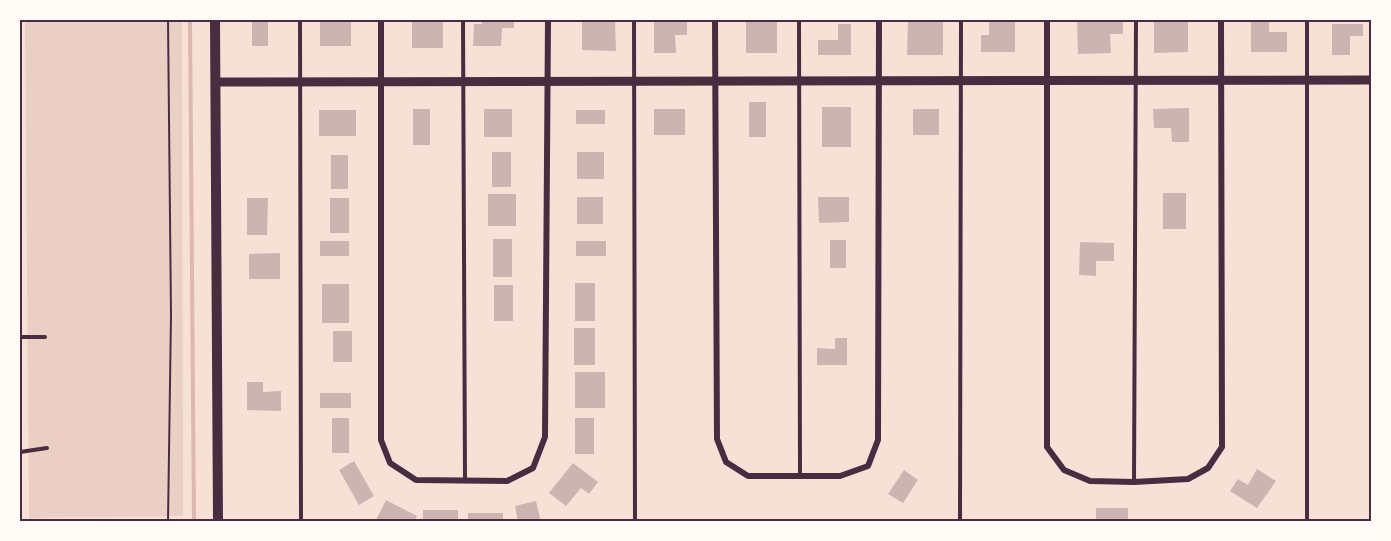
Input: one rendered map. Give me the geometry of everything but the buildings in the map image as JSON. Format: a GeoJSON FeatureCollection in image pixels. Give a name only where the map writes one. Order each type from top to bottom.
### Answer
{"type":"FeatureCollection","features":[{"type":"Feature","properties":{"kind":"main road"},"geometry":{"type":"LineString","coordinates":[[215,20],[218,522]]}},
{"type":"Feature","properties":{"kind":"street"},"geometry":{"type":"LineString","coordinates":[[381,20],[381,440],[390,463],[416,480],[465,481],[507,481],[533,468],[545,437],[548,20]]}},
{"type":"Feature","properties":{"kind":"street"},"geometry":{"type":"LineString","coordinates":[[715,20],[717,439],[726,462],[748,476],[840,476],[868,466],[878,440],[879,20]]}},
{"type":"Feature","properties":{"kind":"street"},"geometry":{"type":"LineString","coordinates":[[1047,20],[1047,447],[1064,470],[1090,481],[1134,482],[1188,479],[1208,468],[1222,447],[1221,20]]}},
{"type":"Feature","properties":{"kind":"street"},"geometry":{"type":"LineString","coordinates":[[217,82],[1371,80]]}},
{"type":"Feature","properties":{"kind":"lane"},"geometry":{"type":"LineString","coordinates":[[300,20],[301,522]]}},
{"type":"Feature","properties":{"kind":"lane"},"geometry":{"type":"LineString","coordinates":[[464,20],[465,481]]}},
{"type":"Feature","properties":{"kind":"lane"},"geometry":{"type":"LineString","coordinates":[[634,20],[635,522]]}},
{"type":"Feature","properties":{"kind":"lane"},"geometry":{"type":"LineString","coordinates":[[799,20],[800,476]]}},
{"type":"Feature","properties":{"kind":"lane"},"geometry":{"type":"LineString","coordinates":[[960,20],[960,522]]}},
{"type":"Feature","properties":{"kind":"lane"},"geometry":{"type":"LineString","coordinates":[[1134,482],[1136,20]]}},
{"type":"Feature","properties":{"kind":"lane"},"geometry":{"type":"LineString","coordinates":[[1307,20],[1307,522]]}},
{"type":"Feature","properties":{"kind":"lane"},"geometry":{"type":"LineString","coordinates":[[20,337],[45,337]]}},
{"type":"Feature","properties":{"kind":"lane"},"geometry":{"type":"LineString","coordinates":[[20,452],[47,448]]}},
{"type":"Feature","properties":{"kind":"path"},"geometry":{"type":"LineString","coordinates":[[168,20],[171,315],[168,522]]}},
{"type":"Feature","properties":{"kind":"shaded area"},"geometry":{"type":"Polygon","coordinates":[[[25,20],[182,20],[183,516],[29,518],[25,20]]]}},
{"type":"Feature","properties":{"kind":"waterway"},"geometry":{"type":"LineString","coordinates":[[190,20],[194,522]]}}]}
